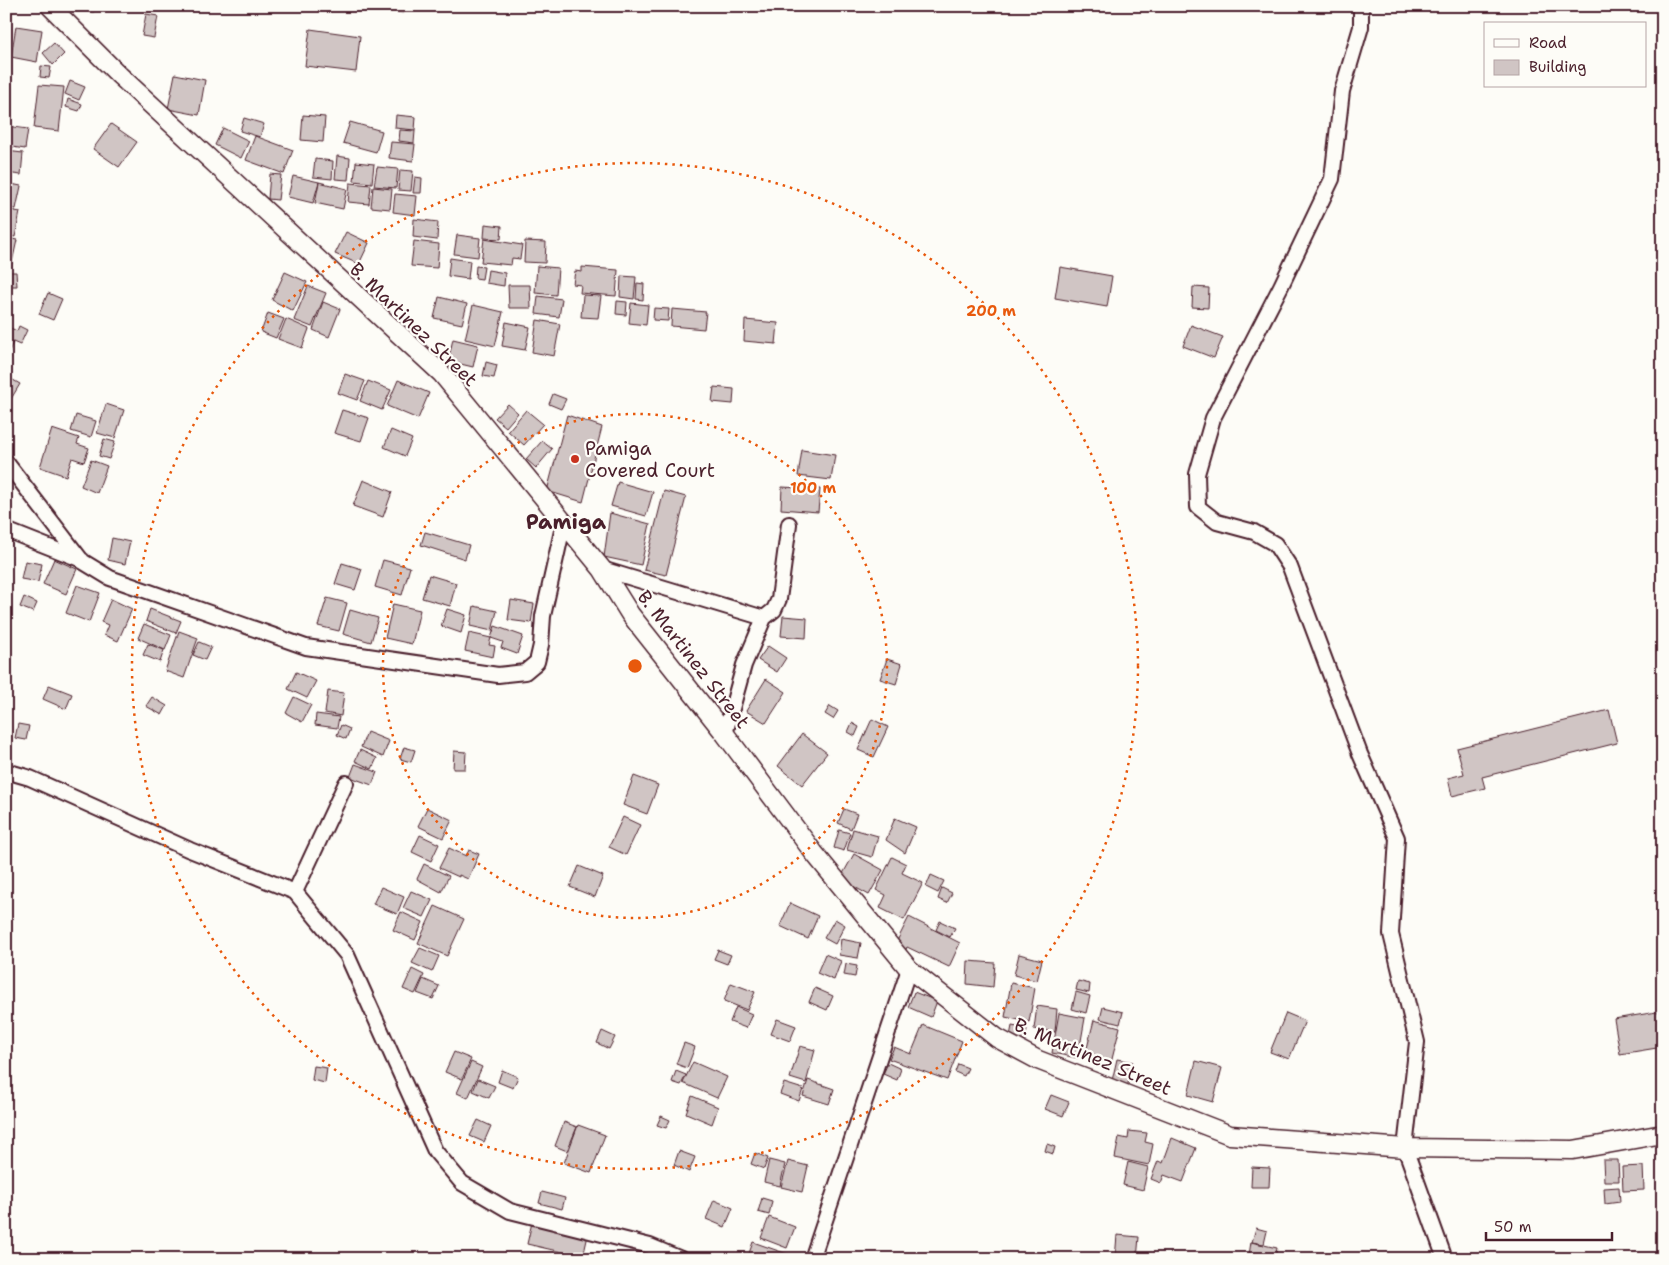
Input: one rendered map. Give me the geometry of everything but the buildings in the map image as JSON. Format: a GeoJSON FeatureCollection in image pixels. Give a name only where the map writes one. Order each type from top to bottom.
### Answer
{"type":"FeatureCollection","features":[{"type":"Feature","properties":{"kind":"street","name":"B. Martinez Street"},"geometry":{"type":"LineString","coordinates":[[50,6],[119,75],[442,374],[602,569],[630,614],[725,734],[814,852],[909,969],[997,1038],[1038,1060],[1230,1135],[1405,1148],[1574,1150],[1663,1134]]}},
{"type":"Feature","properties":{"kind":"street"},"geometry":{"type":"LineString","coordinates":[[1361,6],[1361,27],[1342,91],[1332,179],[1281,286],[1212,418],[1197,474],[1198,507],[1218,522],[1254,532],[1275,544],[1290,567],[1360,754],[1397,838],[1391,934],[1416,1042],[1405,1148],[1445,1259]]}},
{"type":"Feature","properties":{"kind":"street"},"geometry":{"type":"LineString","coordinates":[[6,462],[82,560]]}},
{"type":"Feature","properties":{"kind":"street"},"geometry":{"type":"LineString","coordinates":[[6,530],[82,560],[110,578],[306,647],[498,675],[525,672],[537,662],[541,645],[543,616],[564,522]]}},
{"type":"Feature","properties":{"kind":"street"},"geometry":{"type":"LineString","coordinates":[[725,734],[744,665],[764,618],[774,610],[779,600],[789,524]]}},
{"type":"Feature","properties":{"kind":"street"},"geometry":{"type":"LineString","coordinates":[[602,569],[764,618]]}},
{"type":"Feature","properties":{"kind":"street"},"geometry":{"type":"LineString","coordinates":[[6,771],[30,778],[190,850],[295,892],[347,955],[435,1151],[462,1184],[510,1211],[650,1246],[680,1259]]}},
{"type":"Feature","properties":{"kind":"street"},"geometry":{"type":"LineString","coordinates":[[295,892],[346,783]]}},
{"type":"Feature","properties":{"kind":"street"},"geometry":{"type":"LineString","coordinates":[[812,1259],[909,969]]}},
{"type":"Feature","properties":{"kind":"place","name":"Pamiga Covered Court"},"geometry":{"type":"Point","coordinates":[575,459]}},
{"type":"Feature","properties":{"kind":"district","name":"Pamiga"},"geometry":{"type":"Point","coordinates":[566,522]}}]}
